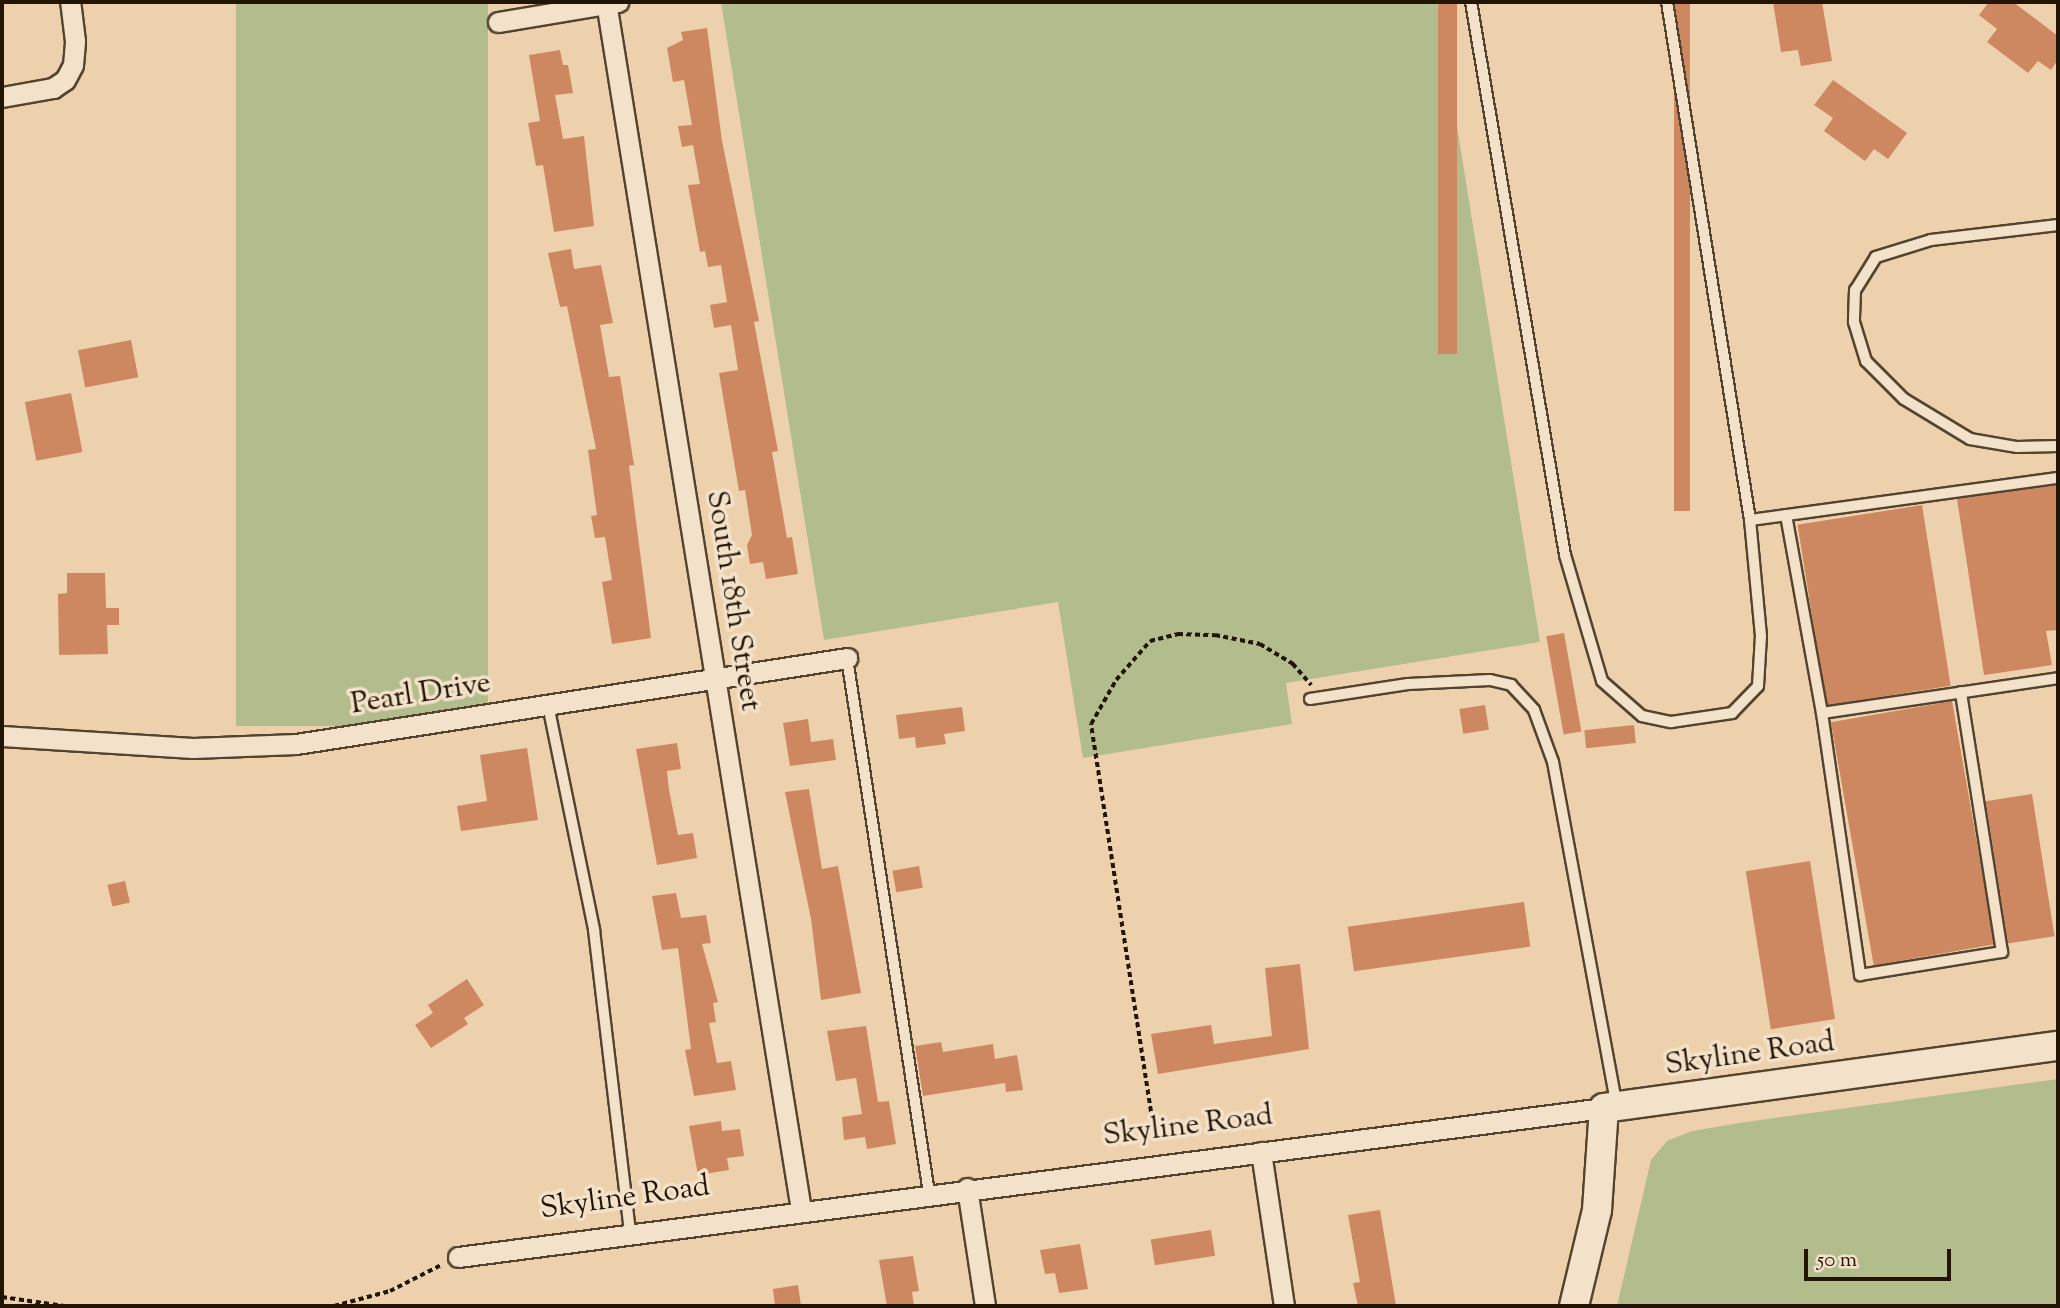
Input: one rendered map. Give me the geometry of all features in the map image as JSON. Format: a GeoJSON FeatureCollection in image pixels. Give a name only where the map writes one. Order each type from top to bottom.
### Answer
{"type":"FeatureCollection","features":[{"type":"Feature","properties":{"kind":"main road","name":"Skyline Road"},"geometry":{"type":"LineString","coordinates":[[1611,1108],[2058,1045]]}},
{"type":"Feature","properties":{"kind":"main road"},"geometry":{"type":"LineString","coordinates":[[1574,1306],[1597,1210],[1611,1108]]}},
{"type":"Feature","properties":{"kind":"street"},"geometry":{"type":"LineString","coordinates":[[2,97],[53,88],[65,80],[73,65],[75,41],[70,2]]}},
{"type":"Feature","properties":{"kind":"street"},"geometry":{"type":"LineString","coordinates":[[498,22],[610,2]]}},
{"type":"Feature","properties":{"kind":"street","name":"South 18th Street"},"geometry":{"type":"LineString","coordinates":[[610,2],[714,679],[801,1210]]}},
{"type":"Feature","properties":{"kind":"street","name":"Pearl Drive"},"geometry":{"type":"LineString","coordinates":[[2,736],[251,748],[354,736],[847,659]]}},
{"type":"Feature","properties":{"kind":"street","name":"Skyline Road"},"geometry":{"type":"LineString","coordinates":[[458,1257],[630,1231],[1611,1108]]}},
{"type":"Feature","properties":{"kind":"street"},"geometry":{"type":"LineString","coordinates":[[1261,1152],[1284,1306]]}},
{"type":"Feature","properties":{"kind":"street"},"geometry":{"type":"LineString","coordinates":[[967,1188],[985,1305]]}},
{"type":"Feature","properties":{"kind":"lane"},"geometry":{"type":"LineString","coordinates":[[1471,2],[1565,555],[1602,681],[1642,716],[1671,722],[1732,713],[1758,686],[1761,636],[1750,520],[1667,2]]}},
{"type":"Feature","properties":{"kind":"lane"},"geometry":{"type":"LineString","coordinates":[[2058,225],[1931,240],[1876,257],[1855,290],[1854,322],[1866,362],[1904,399],[1970,439],[2017,447],[2058,446]]}},
{"type":"Feature","properties":{"kind":"lane"},"geometry":{"type":"LineString","coordinates":[[1750,520],[2058,478]]}},
{"type":"Feature","properties":{"kind":"lane"},"geometry":{"type":"LineString","coordinates":[[1786,515],[1822,713],[1860,975],[2002,952],[1961,692]]}},
{"type":"Feature","properties":{"kind":"lane"},"geometry":{"type":"LineString","coordinates":[[847,659],[929,1193]]}},
{"type":"Feature","properties":{"kind":"lane"},"geometry":{"type":"LineString","coordinates":[[1822,713],[2058,678]]}},
{"type":"Feature","properties":{"kind":"lane"},"geometry":{"type":"LineString","coordinates":[[1310,699],[1408,684],[1490,680],[1511,685],[1534,710],[1553,762],[1611,1108]]}},
{"type":"Feature","properties":{"kind":"lane"},"geometry":{"type":"LineString","coordinates":[[548,705],[594,930],[630,1231]]}},
{"type":"Feature","properties":{"kind":"path"},"geometry":{"type":"LineString","coordinates":[[1152,1120],[1091,724],[1116,680],[1150,641],[1178,634],[1215,635],[1260,644],[1293,664],[1322,697]]}},
{"type":"Feature","properties":{"kind":"path"},"geometry":{"type":"LineString","coordinates":[[334,1306],[390,1291],[458,1257]]}},
{"type":"Feature","properties":{"kind":"path"},"geometry":{"type":"LineString","coordinates":[[2,1297],[64,1306]]}},
{"type":"Feature","properties":{"kind":"green space"},"geometry":{"type":"Polygon","coordinates":[[[236,2],[488,2],[488,726],[236,726],[236,2]]]}},
{"type":"Feature","properties":{"kind":"green space"},"geometry":{"type":"Polygon","coordinates":[[[721,2],[1437,2],[1540,642],[1286,683],[1292,724],[1083,758],[1058,602],[824,640],[721,2]]]}},
{"type":"Feature","properties":{"kind":"green space"},"geometry":{"type":"Polygon","coordinates":[[[2058,1079],[2058,1306],[1617,1306],[1651,1160],[1667,1141],[1692,1131],[1746,1122],[2058,1079]]]}},
{"type":"Feature","properties":{"kind":"building"},"geometry":{"type":"Polygon","coordinates":[[[1438,2],[1457,2],[1457,354],[1438,354],[1438,2]]]}},
{"type":"Feature","properties":{"kind":"building"},"geometry":{"type":"Polygon","coordinates":[[[1674,2],[1690,2],[1690,511],[1674,511],[1674,2]]]}},
{"type":"Feature","properties":{"kind":"building"},"geometry":{"type":"Polygon","coordinates":[[[1773,2],[1822,2],[1832,61],[1801,66],[1798,50],[1781,52],[1773,2]]]}},
{"type":"Feature","properties":{"kind":"building"},"geometry":{"type":"Polygon","coordinates":[[[1989,2],[2013,2],[2058,36],[2058,60],[2051,70],[2038,61],[2028,73],[1987,42],[1997,29],[1979,15],[1989,2]]]}},
{"type":"Feature","properties":{"kind":"building"},"geometry":{"type":"Polygon","coordinates":[[[707,28],[722,141],[759,321],[754,322],[778,451],[772,452],[787,538],[792,537],[798,574],[766,579],[763,562],[750,564],[747,545],[752,535],[745,490],[739,491],[719,373],[738,370],[731,325],[714,328],[710,305],[727,302],[721,265],[708,267],[705,251],[700,252],[688,185],[700,184],[693,145],[682,147],[678,126],[692,125],[684,80],[673,82],[667,48],[683,40],[681,32],[707,28]]]}},
{"type":"Feature","properties":{"kind":"building"},"geometry":{"type":"Polygon","coordinates":[[[560,50],[563,65],[568,65],[573,93],[555,95],[563,139],[584,136],[594,226],[554,232],[543,165],[536,166],[528,123],[540,121],[529,55],[560,50]]]}},
{"type":"Feature","properties":{"kind":"building"},"geometry":{"type":"Polygon","coordinates":[[[1833,80],[1907,133],[1888,159],[1874,149],[1865,161],[1824,131],[1833,118],[1814,105],[1833,80]]]}},
{"type":"Feature","properties":{"kind":"building"},"geometry":{"type":"Polygon","coordinates":[[[571,249],[574,269],[601,265],[613,323],[600,325],[609,377],[620,376],[634,465],[629,466],[651,638],[612,644],[602,582],[612,580],[605,537],[595,538],[591,516],[597,515],[588,450],[596,449],[567,306],[560,307],[548,253],[571,249]]]}},
{"type":"Feature","properties":{"kind":"building"},"geometry":{"type":"Polygon","coordinates":[[[131,340],[138,377],[85,388],[78,350],[131,340]]]}},
{"type":"Feature","properties":{"kind":"building"},"geometry":{"type":"Polygon","coordinates":[[[71,393],[82,452],[36,461],[25,402],[71,393]]]}},
{"type":"Feature","properties":{"kind":"building"},"geometry":{"type":"Polygon","coordinates":[[[2058,485],[2058,630],[2046,631],[2052,665],[1984,675],[1957,499],[2058,485]]]}},
{"type":"Feature","properties":{"kind":"building"},"geometry":{"type":"Polygon","coordinates":[[[1922,505],[1951,686],[1826,705],[1798,525],[1922,505]]]}},
{"type":"Feature","properties":{"kind":"building"},"geometry":{"type":"Polygon","coordinates":[[[67,573],[105,573],[106,608],[119,608],[119,625],[107,625],[108,654],[59,655],[58,594],[67,593],[67,573]]]}},
{"type":"Feature","properties":{"kind":"building"},"geometry":{"type":"Polygon","coordinates":[[[1564,633],[1581,731],[1564,735],[1546,636],[1564,633]]]}},
{"type":"Feature","properties":{"kind":"building"},"geometry":{"type":"Polygon","coordinates":[[[1952,701],[1995,944],[1874,966],[1831,722],[1952,701]]]}},
{"type":"Feature","properties":{"kind":"building"},"geometry":{"type":"Polygon","coordinates":[[[1485,705],[1489,730],[1463,734],[1459,709],[1485,705]]]}},
{"type":"Feature","properties":{"kind":"building"},"geometry":{"type":"Polygon","coordinates":[[[962,707],[965,731],[944,734],[946,744],[916,748],[915,737],[899,739],[896,715],[962,707]]]}},
{"type":"Feature","properties":{"kind":"building"},"geometry":{"type":"Polygon","coordinates":[[[808,719],[811,742],[833,739],[836,760],[790,766],[783,723],[808,719]]]}},
{"type":"Feature","properties":{"kind":"building"},"geometry":{"type":"Polygon","coordinates":[[[1634,725],[1636,743],[1586,748],[1584,730],[1634,725]]]}},
{"type":"Feature","properties":{"kind":"building"},"geometry":{"type":"Polygon","coordinates":[[[677,743],[681,769],[667,771],[669,790],[678,835],[693,833],[697,858],[657,865],[636,749],[677,743]]]}},
{"type":"Feature","properties":{"kind":"building"},"geometry":{"type":"Polygon","coordinates":[[[527,748],[538,820],[461,831],[457,806],[487,801],[480,755],[527,748]]]}},
{"type":"Feature","properties":{"kind":"building"},"geometry":{"type":"Polygon","coordinates":[[[809,789],[822,869],[838,866],[861,993],[821,1000],[811,919],[785,792],[809,789]]]}},
{"type":"Feature","properties":{"kind":"building"},"geometry":{"type":"Polygon","coordinates":[[[2032,794],[2055,936],[2008,944],[1986,801],[2032,794]]]}},
{"type":"Feature","properties":{"kind":"building"},"geometry":{"type":"Polygon","coordinates":[[[1810,861],[1835,1019],[1771,1029],[1746,871],[1810,861]]]}},
{"type":"Feature","properties":{"kind":"building"},"geometry":{"type":"Polygon","coordinates":[[[919,866],[923,888],[896,892],[892,871],[919,866]]]}},
{"type":"Feature","properties":{"kind":"building"},"geometry":{"type":"Polygon","coordinates":[[[125,881],[130,902],[112,906],[107,885],[125,881]]]}},
{"type":"Feature","properties":{"kind":"building"},"geometry":{"type":"Polygon","coordinates":[[[676,893],[681,918],[706,915],[711,943],[702,944],[718,1002],[713,1003],[716,1022],[709,1023],[717,1063],[731,1061],[736,1090],[694,1096],[685,1050],[691,1049],[678,948],[662,950],[652,896],[676,893]]]}},
{"type":"Feature","properties":{"kind":"building"},"geometry":{"type":"Polygon","coordinates":[[[1524,902],[1530,947],[1354,971],[1348,927],[1524,902]]]}},
{"type":"Feature","properties":{"kind":"building"},"geometry":{"type":"Polygon","coordinates":[[[1300,964],[1309,1049],[1158,1074],[1151,1034],[1211,1025],[1214,1044],[1272,1036],[1265,968],[1300,964]]]}},
{"type":"Feature","properties":{"kind":"building"},"geometry":{"type":"Polygon","coordinates":[[[467,979],[484,1005],[464,1018],[468,1024],[431,1048],[415,1025],[433,1013],[428,1005],[467,979]]]}},
{"type":"Feature","properties":{"kind":"building"},"geometry":{"type":"Polygon","coordinates":[[[866,1026],[878,1102],[889,1101],[896,1144],[867,1149],[865,1137],[844,1140],[842,1117],[862,1114],[856,1078],[836,1081],[827,1031],[866,1026]]]}},
{"type":"Feature","properties":{"kind":"building"},"geometry":{"type":"Polygon","coordinates":[[[941,1042],[943,1052],[993,1044],[995,1059],[1017,1055],[1023,1090],[1006,1092],[1005,1083],[923,1096],[915,1046],[941,1042]]]}},
{"type":"Feature","properties":{"kind":"building"},"geometry":{"type":"Polygon","coordinates":[[[721,1121],[722,1131],[740,1129],[744,1156],[727,1158],[729,1170],[698,1175],[689,1126],[721,1121]]]}},
{"type":"Feature","properties":{"kind":"building"},"geometry":{"type":"Polygon","coordinates":[[[1380,1210],[1396,1306],[1358,1306],[1353,1283],[1360,1282],[1348,1215],[1380,1210]]]}},
{"type":"Feature","properties":{"kind":"building"},"geometry":{"type":"Polygon","coordinates":[[[1211,1230],[1215,1256],[1155,1265],[1151,1240],[1211,1230]]]}},
{"type":"Feature","properties":{"kind":"building"},"geometry":{"type":"Polygon","coordinates":[[[1080,1244],[1088,1289],[1059,1293],[1055,1273],[1045,1274],[1040,1250],[1080,1244]]]}},
{"type":"Feature","properties":{"kind":"building"},"geometry":{"type":"Polygon","coordinates":[[[913,1256],[919,1291],[912,1292],[914,1306],[887,1306],[879,1260],[913,1256]]]}},
{"type":"Feature","properties":{"kind":"building"},"geometry":{"type":"Polygon","coordinates":[[[798,1285],[801,1306],[775,1306],[773,1289],[798,1285]]]}}]}
